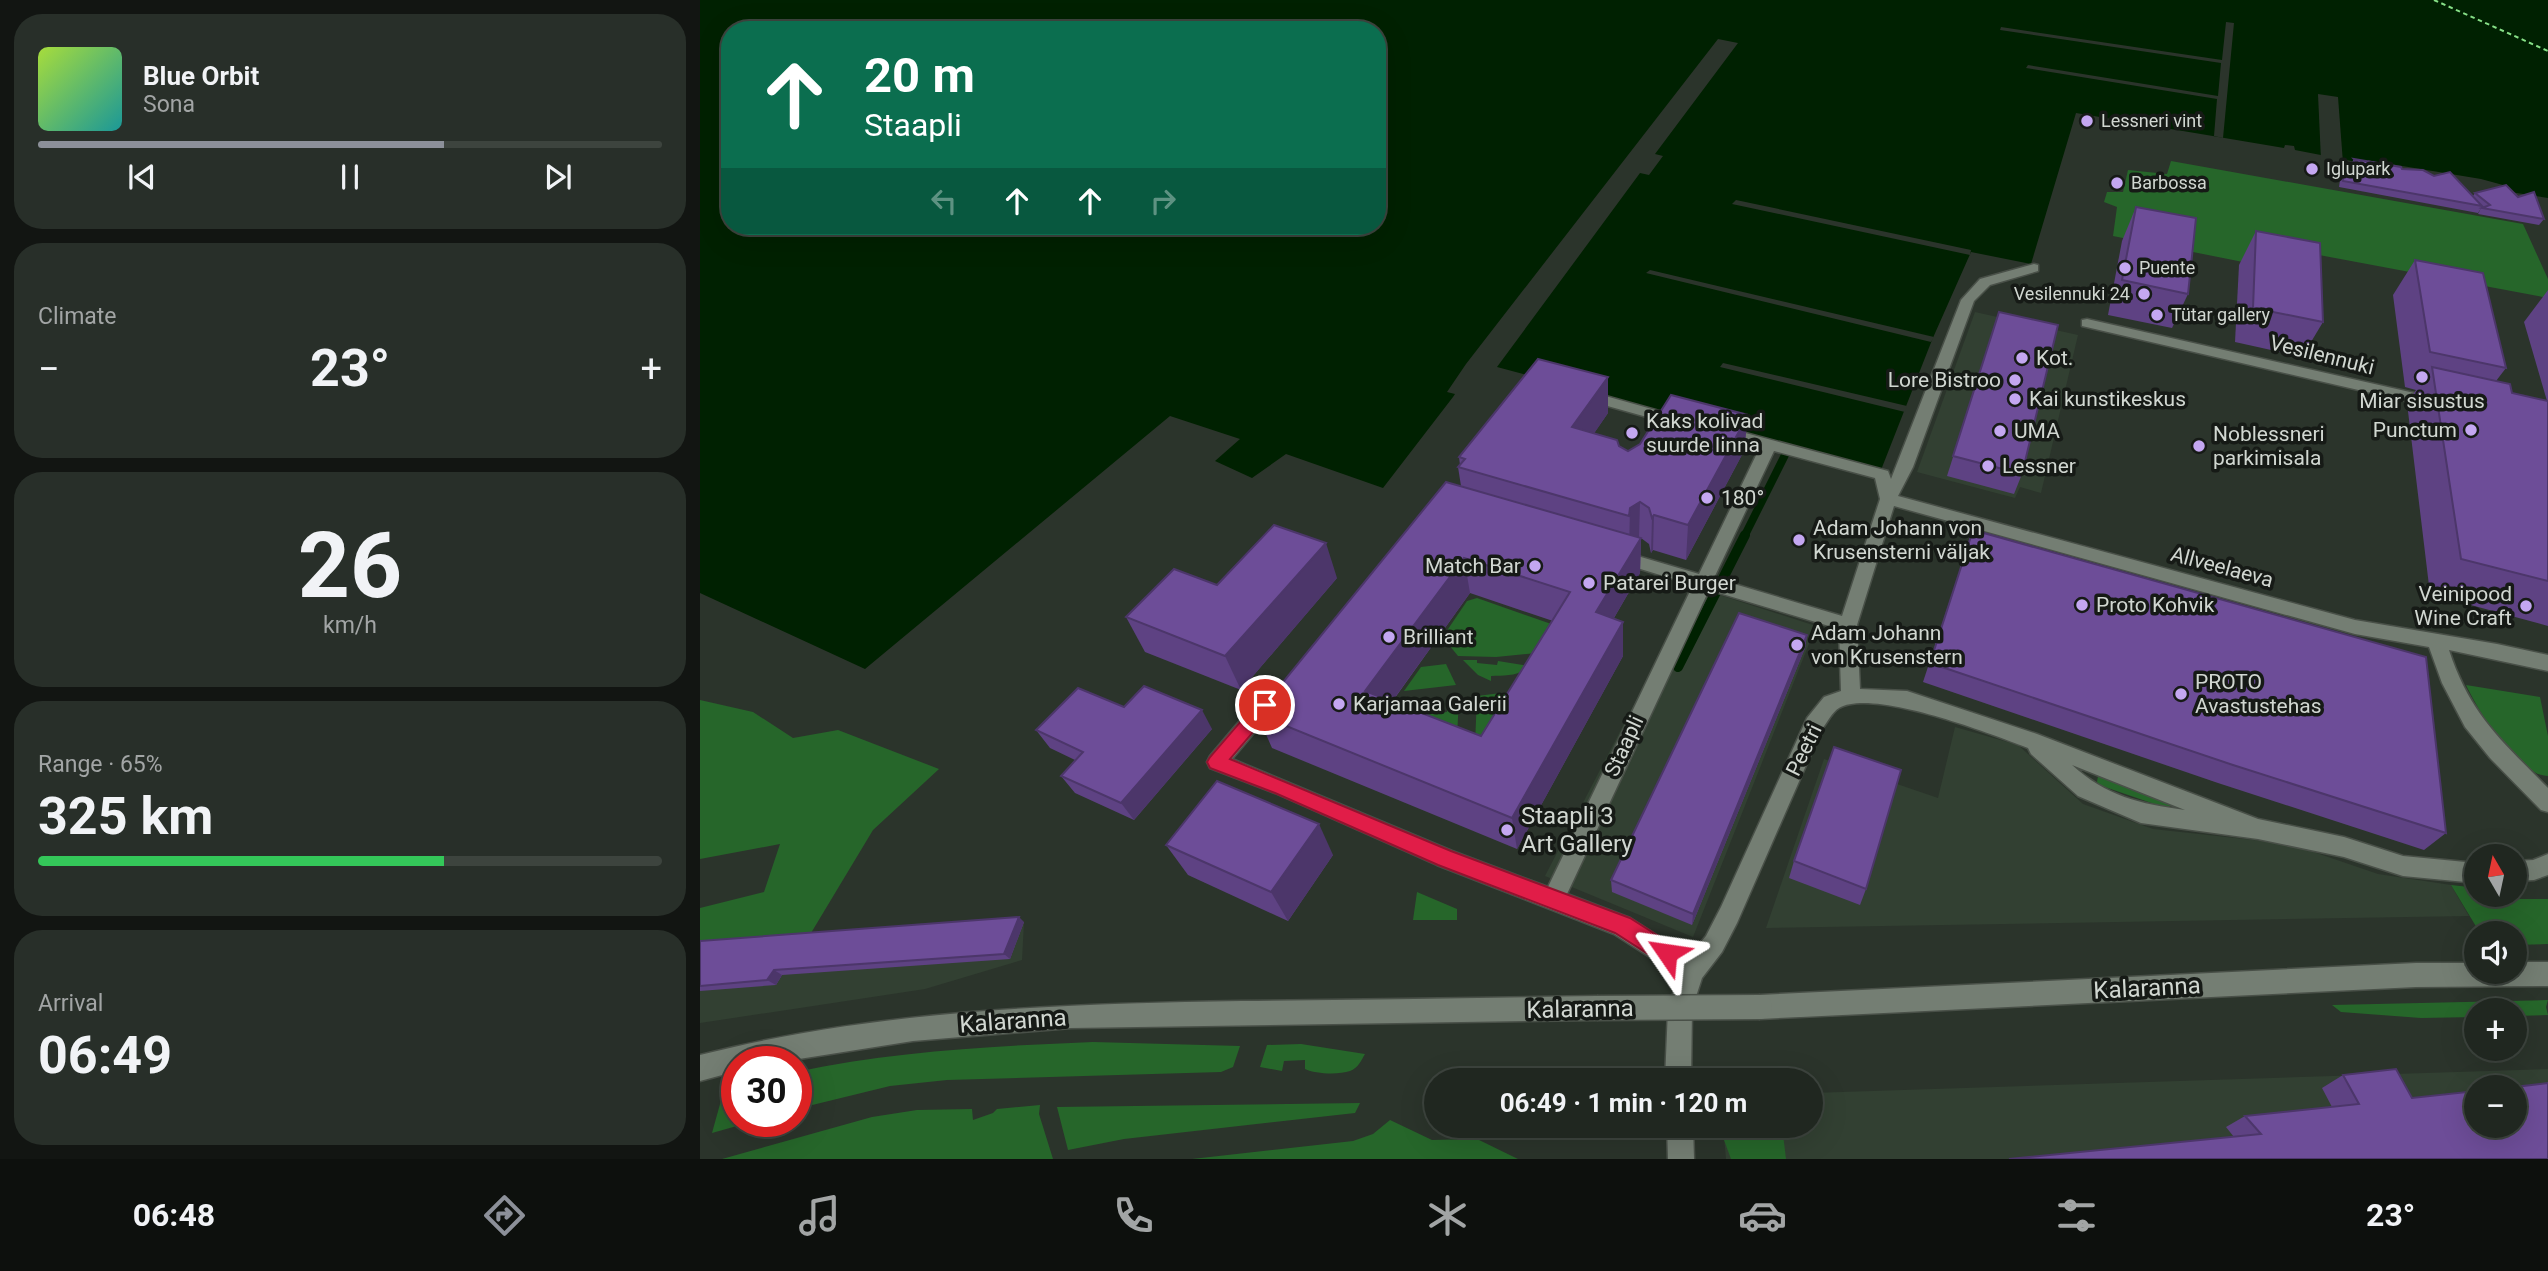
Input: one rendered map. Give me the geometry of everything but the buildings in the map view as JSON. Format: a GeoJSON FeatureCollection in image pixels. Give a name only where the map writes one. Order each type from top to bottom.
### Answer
{"type":"FeatureCollection","features":[{"type":"Feature","properties":{"kind":"street"},"geometry":{"type":"LineString","coordinates":[[2034,268],[1985,282],[1968,300],[1905,467],[1888,499],[1848,625],[1851,696],[1907,699],[2030,740],[2258,829]]}},
{"type":"Feature","properties":{"kind":"street","name":"Vesilennuki"},"geometry":{"type":"LineString","coordinates":[[2087,323],[2447,405]]}},
{"type":"Feature","properties":{"kind":"street"},"geometry":{"type":"LineString","coordinates":[[1574,393],[1882,475],[1888,499]]}},
{"type":"Feature","properties":{"kind":"street"},"geometry":{"type":"LineString","coordinates":[[1653,436],[1664,416]]}},
{"type":"Feature","properties":{"kind":"street","name":"Staapli"},"geometry":{"type":"LineString","coordinates":[[1554,900],[1702,581],[1769,444]]}},
{"type":"Feature","properties":{"kind":"street","name":"Allveelaeva"},"geometry":{"type":"LineString","coordinates":[[1888,499],[2355,627],[2497,651],[2547,666]]}},
{"type":"Feature","properties":{"kind":"street"},"geometry":{"type":"LineString","coordinates":[[1639,546],[1642,564]]}},
{"type":"Feature","properties":{"kind":"street"},"geometry":{"type":"LineString","coordinates":[[1604,553],[1848,625]]}},
{"type":"Feature","properties":{"kind":"street"},"geometry":{"type":"LineString","coordinates":[[2437,642],[2446,674],[2469,717],[2489,744],[2548,803]]}},
{"type":"Feature","properties":{"kind":"street"},"geometry":{"type":"LineString","coordinates":[[1283,685],[1217,762],[1282,787],[1445,858],[1622,926],[1692,971]]}},
{"type":"Feature","properties":{"kind":"street","name":"Peetri"},"geometry":{"type":"LineString","coordinates":[[1678,1068],[1680,1009],[1692,971],[1714,944],[1729,915],[1814,724],[1831,703],[1851,696]]}},
{"type":"Feature","properties":{"kind":"street"},"geometry":{"type":"LineString","coordinates":[[2030,740],[2085,790],[2141,814],[2258,829],[2344,847],[2403,866],[2464,872]]}},
{"type":"Feature","properties":{"kind":"street"},"geometry":{"type":"LineString","coordinates":[[2527,871],[2548,864]]}},
{"type":"Feature","properties":{"kind":"street","name":"Kalaranna"},"geometry":{"type":"LineString","coordinates":[[700,1068],[754,1054],[913,1029],[1070,1016],[1760,1007],[2402,975],[2548,974]]}},
{"type":"Feature","properties":{"kind":"street"},"geometry":{"type":"LineString","coordinates":[[1680,1138],[1681,1159]]}},
{"type":"Feature","properties":{"kind":"shaded area"},"geometry":{"type":"Polygon","coordinates":[[[700,0],[2548,0],[2548,198],[2504,191],[2498,187],[2503,185],[2481,179],[2368,160],[2367,164],[2295,150],[2294,146],[2285,145],[2284,148],[2076,113],[2031,264],[1971,252],[1932,340],[1881,470],[1497,367],[1640,173],[1649,175],[1663,156],[1655,154],[1738,43],[1718,39],[1466,364],[1447,392],[1455,394],[1453,397],[1383,488],[1286,454],[1252,478],[1215,461],[1240,439],[1170,416],[865,669],[700,593],[700,0]]]}},
{"type":"Feature","properties":{"kind":"shaded area"},"geometry":{"type":"Polygon","coordinates":[[[1975,312],[2078,335],[2041,493],[2020,487],[2015,498],[1917,472],[1975,312]]]}},
{"type":"Feature","properties":{"kind":"shaded area"},"geometry":{"type":"Polygon","coordinates":[[[1695,587],[1816,626],[1693,937],[1545,876],[1695,587]]]}},
{"type":"Feature","properties":{"kind":"shaded area"},"geometry":{"type":"Polygon","coordinates":[[[1955,727],[2018,745],[2083,804],[2153,829],[2290,844],[2378,874],[2451,885],[2469,916],[1766,928],[1824,759],[1938,798],[1955,727]]]}},
{"type":"Feature","properties":{"kind":"shaded area"},"geometry":{"type":"Polygon","coordinates":[[[1024,922],[1022,960],[925,989],[700,1023],[700,941],[1024,922]]]}},
{"type":"Feature","properties":{"kind":"shaded area"},"geometry":{"type":"Polygon","coordinates":[[[2548,1069],[2548,1159],[1726,1159],[1724,1138],[1823,1138],[1823,1093],[2548,1069]]]}},
{"type":"Feature","properties":{"kind":"green space"},"geometry":{"type":"Polygon","coordinates":[[[2171,161],[2523,224],[2548,279],[2548,298],[2319,255],[2318,277],[2113,236],[2117,207],[2104,202],[2107,192],[2123,192],[2128,170],[2167,174],[2171,161]]]}},
{"type":"Feature","properties":{"kind":"green space"},"geometry":{"type":"Polygon","coordinates":[[[1477,598],[1557,626],[1537,653],[1496,657],[1458,656],[1444,635],[1467,601],[1477,598]]]}},
{"type":"Feature","properties":{"kind":"green space"},"geometry":{"type":"Polygon","coordinates":[[[1463,660],[1497,665],[1498,661],[1530,666],[1516,674],[1491,676],[1491,681],[1478,675],[1463,660]]]}},
{"type":"Feature","properties":{"kind":"green space"},"geometry":{"type":"Polygon","coordinates":[[[1446,664],[1456,685],[1404,691],[1421,667],[1446,664]]]}},
{"type":"Feature","properties":{"kind":"green space"},"geometry":{"type":"Polygon","coordinates":[[[2466,685],[2540,697],[2548,736],[2548,776],[2536,773],[2511,754],[2489,725],[2466,685]]]}},
{"type":"Feature","properties":{"kind":"green space"},"geometry":{"type":"Polygon","coordinates":[[[1501,693],[1514,699],[1475,745],[1477,696],[1501,693]]]}},
{"type":"Feature","properties":{"kind":"green space"},"geometry":{"type":"Polygon","coordinates":[[[1459,698],[1457,737],[1393,706],[1426,702],[1426,714],[1447,712],[1447,700],[1459,698]]]}},
{"type":"Feature","properties":{"kind":"green space"},"geometry":{"type":"Polygon","coordinates":[[[700,700],[753,712],[793,738],[838,730],[939,769],[873,830],[811,933],[700,941],[700,908],[764,892],[780,844],[700,859],[700,700]]]}},
{"type":"Feature","properties":{"kind":"green space"},"geometry":{"type":"Polygon","coordinates":[[[2098,776],[2172,805],[2166,808],[2099,785],[2098,776]]]}},
{"type":"Feature","properties":{"kind":"green space"},"geometry":{"type":"Polygon","coordinates":[[[2451,885],[2464,886],[2464,907],[2451,885]]]}},
{"type":"Feature","properties":{"kind":"green space"},"geometry":{"type":"Polygon","coordinates":[[[1417,892],[1457,909],[1457,920],[1413,920],[1417,892]]]}},
{"type":"Feature","properties":{"kind":"green space"},"geometry":{"type":"Polygon","coordinates":[[[2527,899],[2548,899],[2548,944],[2527,945],[2527,921],[2473,921],[2464,907],[2527,907],[2527,899]]]}},
{"type":"Feature","properties":{"kind":"green space"},"geometry":{"type":"Polygon","coordinates":[[[2527,1000],[2548,1000],[2548,1015],[2527,1016],[2527,1000]]]}},
{"type":"Feature","properties":{"kind":"green space"},"geometry":{"type":"Polygon","coordinates":[[[2464,1002],[2464,1017],[2421,1018],[2341,1012],[2332,1005],[2464,1002]]]}},
{"type":"Feature","properties":{"kind":"green space"},"geometry":{"type":"Polygon","coordinates":[[[1093,1042],[1240,1046],[1233,1067],[1221,1072],[947,1080],[890,1086],[812,1105],[812,1069],[907,1054],[1093,1042]]]}},
{"type":"Feature","properties":{"kind":"green space"},"geometry":{"type":"Polygon","coordinates":[[[1301,1044],[1365,1054],[1355,1068],[1340,1073],[1309,1071],[1305,1069],[1305,1060],[1284,1061],[1282,1071],[1260,1067],[1267,1045],[1301,1044]]]}},
{"type":"Feature","properties":{"kind":"green space"},"geometry":{"type":"Polygon","coordinates":[[[721,1100],[721,1130],[712,1133],[721,1100]]]}},
{"type":"Feature","properties":{"kind":"green space"},"geometry":{"type":"Polygon","coordinates":[[[1360,1103],[1355,1113],[1124,1139],[1068,1150],[1057,1107],[1360,1103]]]}},
{"type":"Feature","properties":{"kind":"green space"},"geometry":{"type":"Polygon","coordinates":[[[1040,1105],[1039,1114],[1053,1159],[722,1159],[801,1137],[812,1137],[812,1134],[872,1117],[917,1110],[972,1109],[973,1120],[997,1109],[1040,1105]]]}},
{"type":"Feature","properties":{"kind":"green space"},"geometry":{"type":"Polygon","coordinates":[[[1390,1120],[1424,1138],[1477,1139],[1518,1159],[1192,1159],[1353,1141],[1373,1134],[1390,1120]]]}},
{"type":"Feature","properties":{"kind":"green space"},"geometry":{"type":"Polygon","coordinates":[[[1723,1138],[1783,1138],[1786,1159],[1731,1159],[1723,1138]]]}},
{"type":"Feature","properties":{"kind":"pier"},"geometry":{"type":"Polygon","coordinates":[[[2226,22],[2234,23],[2223,138],[2214,136],[2217,99],[2026,68],[2028,65],[2218,96],[2221,63],[2000,30],[2001,27],[2222,60],[2226,22]]]}},
{"type":"Feature","properties":{"kind":"pier"},"geometry":{"type":"Polygon","coordinates":[[[2318,94],[2338,97],[2343,163],[2321,160],[2318,94]]]}},
{"type":"Feature","properties":{"kind":"pier"},"geometry":{"type":"Polygon","coordinates":[[[1736,200],[1971,250],[1970,255],[1732,204],[1736,200]]]}},
{"type":"Feature","properties":{"kind":"pier"},"geometry":{"type":"Polygon","coordinates":[[[1650,270],[1934,337],[1931,342],[1646,273],[1650,270]]]}},
{"type":"Feature","properties":{"kind":"pier"},"geometry":{"type":"Polygon","coordinates":[[[1723,363],[1907,406],[1905,412],[1720,367],[1723,363]]]}},
{"type":"Feature","properties":{"kind":"waterway"},"geometry":{"type":"LineString","coordinates":[[1745,535],[1790,445]]}},
{"type":"Feature","properties":{"kind":"waterway"},"geometry":{"type":"LineString","coordinates":[[1678,667],[1745,535]]}},
{"type":"Feature","properties":{"kind":"ferry route"},"geometry":{"type":"LineString","coordinates":[[2434,0],[2548,51]]}},
{"type":"Feature","properties":{"kind":"place","name":"Lessneri vint"},"geometry":{"type":"Point","coordinates":[2087,121]}},
{"type":"Feature","properties":{"kind":"place","name":"Iglupark"},"geometry":{"type":"Point","coordinates":[2312,169]}},
{"type":"Feature","properties":{"kind":"place","name":"Barbossa"},"geometry":{"type":"Point","coordinates":[2117,183]}},
{"type":"Feature","properties":{"kind":"place","name":"Puente"},"geometry":{"type":"Point","coordinates":[2125,268]}},
{"type":"Feature","properties":{"kind":"place","name":"Vesilennuki 24"},"geometry":{"type":"Point","coordinates":[2144,294]}},
{"type":"Feature","properties":{"kind":"place","name":"Tütar gallery"},"geometry":{"type":"Point","coordinates":[2157,315]}},
{"type":"Feature","properties":{"kind":"place","name":"Kot."},"geometry":{"type":"Point","coordinates":[2022,358]}},
{"type":"Feature","properties":{"kind":"place","name":"Miar sisustus"},"geometry":{"type":"Point","coordinates":[2422,377]}},
{"type":"Feature","properties":{"kind":"place","name":"Lore Bistroo"},"geometry":{"type":"Point","coordinates":[2015,380]}},
{"type":"Feature","properties":{"kind":"place","name":"Kai kunstikeskus"},"geometry":{"type":"Point","coordinates":[2015,399]}},
{"type":"Feature","properties":{"kind":"place","name":"Punctum"},"geometry":{"type":"Point","coordinates":[2471,430]}},
{"type":"Feature","properties":{"kind":"place","name":"UMA"},"geometry":{"type":"Point","coordinates":[2000,431]}},
{"type":"Feature","properties":{"kind":"place","name":"Kaks kolivad suurde linna"},"geometry":{"type":"Point","coordinates":[1632,433]}},
{"type":"Feature","properties":{"kind":"place","name":"Noblessneri parkimisala"},"geometry":{"type":"Point","coordinates":[2199,446]}},
{"type":"Feature","properties":{"kind":"place","name":"Lessner"},"geometry":{"type":"Point","coordinates":[1988,466]}},
{"type":"Feature","properties":{"kind":"place","name":"180°"},"geometry":{"type":"Point","coordinates":[1707,498]}},
{"type":"Feature","properties":{"kind":"place","name":"Adam Johann von Krusensterni väljak"},"geometry":{"type":"Point","coordinates":[1799,540]}},
{"type":"Feature","properties":{"kind":"place","name":"Match Bar"},"geometry":{"type":"Point","coordinates":[1535,566]}},
{"type":"Feature","properties":{"kind":"place","name":"Patarei Burger"},"geometry":{"type":"Point","coordinates":[1589,583]}},
{"type":"Feature","properties":{"kind":"place","name":"Proto Kohvik"},"geometry":{"type":"Point","coordinates":[2082,605]}},
{"type":"Feature","properties":{"kind":"place","name":"Veinipood Wine Craft"},"geometry":{"type":"Point","coordinates":[2526,606]}},
{"type":"Feature","properties":{"kind":"place","name":"Brilliant"},"geometry":{"type":"Point","coordinates":[1389,637]}},
{"type":"Feature","properties":{"kind":"place","name":"Adam Johann von Krusenstern"},"geometry":{"type":"Point","coordinates":[1797,645]}},
{"type":"Feature","properties":{"kind":"place","name":"PROTO Avastustehas"},"geometry":{"type":"Point","coordinates":[2181,694]}},
{"type":"Feature","properties":{"kind":"place","name":"Karjamaa Galerii"},"geometry":{"type":"Point","coordinates":[1339,704]}},
{"type":"Feature","properties":{"kind":"place","name":"Staapli 3 Art Gallery"},"geometry":{"type":"Point","coordinates":[1507,830]}},
{"type":"Feature","properties":{"kind":"route"},"geometry":{"type":"LineString","coordinates":[[1265,705],[1217,762],[1282,787],[1445,858],[1622,926],[1667,953]]}}]}
